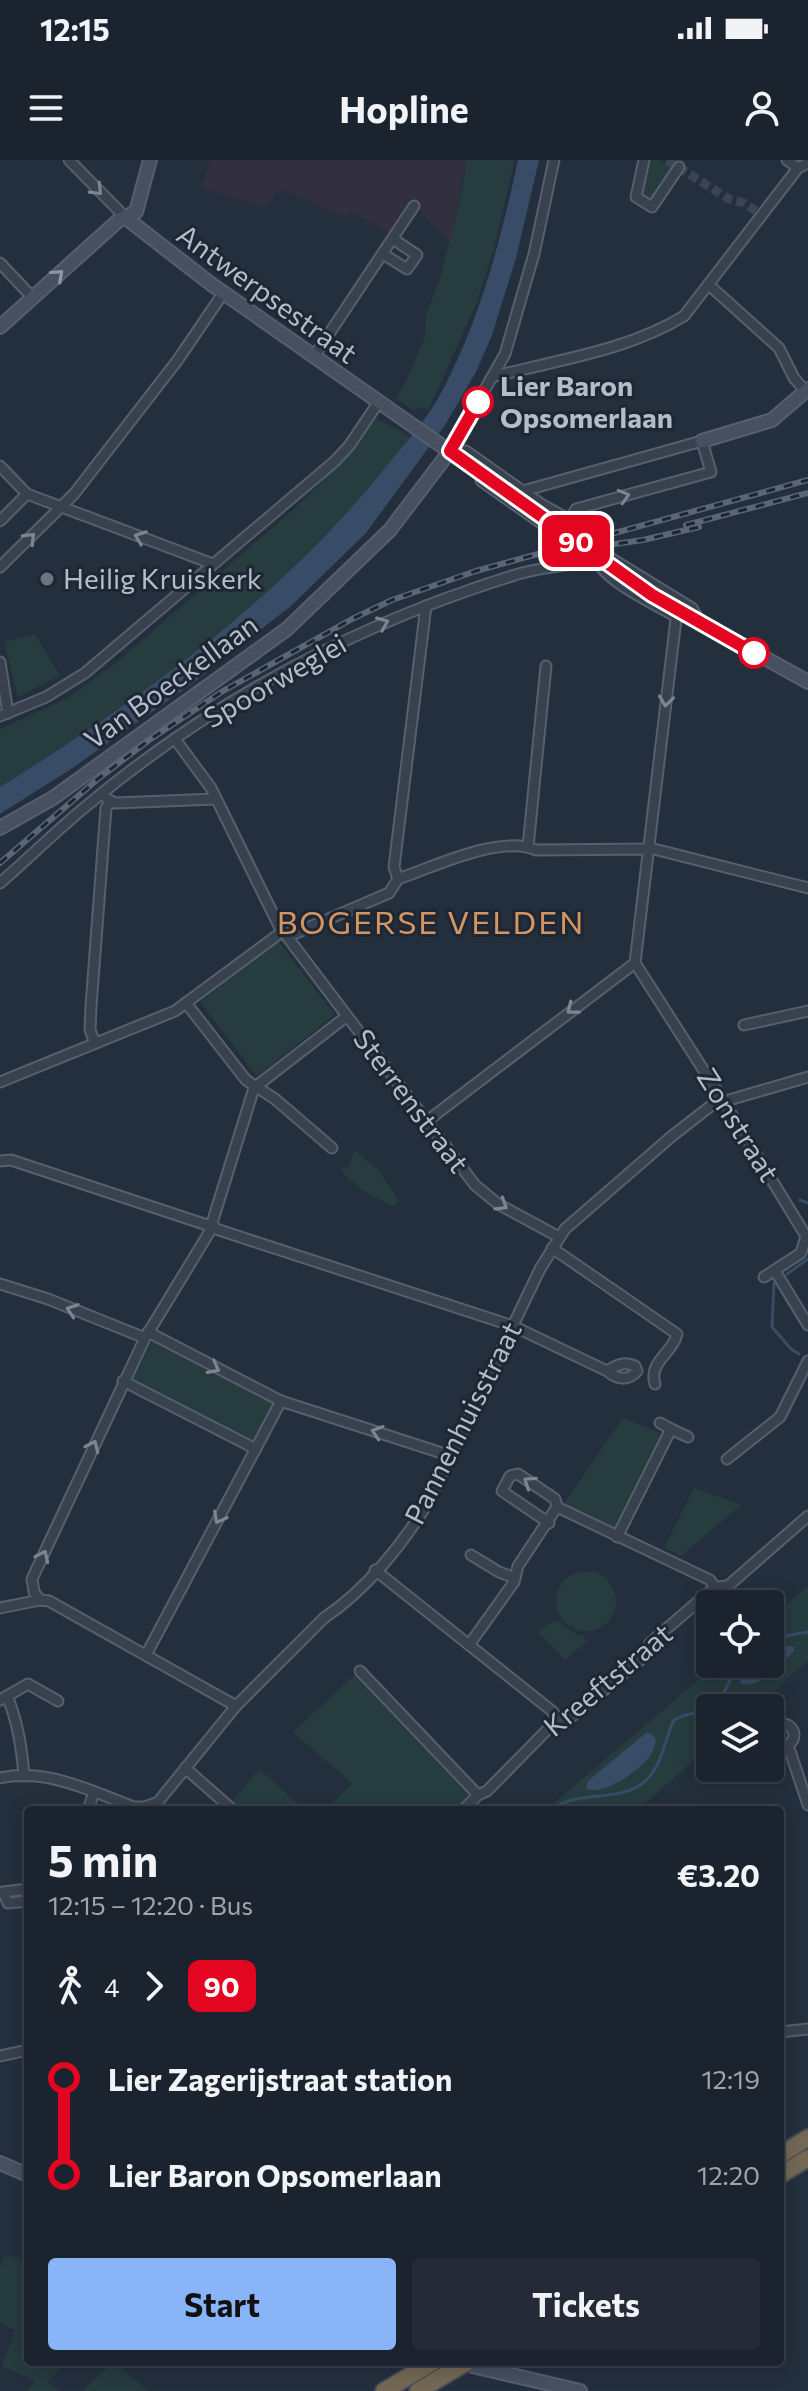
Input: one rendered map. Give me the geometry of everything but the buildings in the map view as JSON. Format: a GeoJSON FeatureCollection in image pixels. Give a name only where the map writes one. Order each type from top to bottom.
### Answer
{"type":"FeatureCollection","features":[{"type":"Feature","properties":{"kind":"highway"},"geometry":{"type":"LineString","coordinates":[[784,2153],[808,2138]]}},
{"type":"Feature","properties":{"kind":"highway"},"geometry":{"type":"LineString","coordinates":[[784,2173],[808,2158]]}},
{"type":"Feature","properties":{"kind":"highway"},"geometry":{"type":"LineString","coordinates":[[418,2391],[458,2366]]}},
{"type":"Feature","properties":{"kind":"highway"},"geometry":{"type":"LineString","coordinates":[[384,2391],[415,2368]]}},
{"type":"Feature","properties":{"kind":"street","name":"Antwerpsestraat"},"geometry":{"type":"LineString","coordinates":[[69,160],[126,218],[175,259],[556,526]]}},
{"type":"Feature","properties":{"kind":"street"},"geometry":{"type":"LineString","coordinates":[[0,327],[119,220],[136,212],[150,160]]}},
{"type":"Feature","properties":{"kind":"street"},"geometry":{"type":"LineString","coordinates":[[447,448],[505,354],[525,289],[554,160]]}},
{"type":"Feature","properties":{"kind":"street"},"geometry":{"type":"LineString","coordinates":[[644,160],[636,197],[652,207],[679,167]]}},
{"type":"Feature","properties":{"kind":"street"},"geometry":{"type":"LineString","coordinates":[[787,160],[798,168]]}},
{"type":"Feature","properties":{"kind":"street"},"geometry":{"type":"LineString","coordinates":[[492,377],[652,334],[684,316],[759,213],[798,168],[808,163]]}},
{"type":"Feature","properties":{"kind":"street"},"geometry":{"type":"LineString","coordinates":[[315,355],[414,206]]}},
{"type":"Feature","properties":{"kind":"street"},"geometry":{"type":"LineString","coordinates":[[383,254],[407,269],[417,255],[393,239]]}},
{"type":"Feature","properties":{"kind":"street"},"geometry":{"type":"LineString","coordinates":[[0,263],[33,298]]}},
{"type":"Feature","properties":{"kind":"street"},"geometry":{"type":"LineString","coordinates":[[523,491],[772,420],[805,388],[794,378],[779,348],[709,285]]}},
{"type":"Feature","properties":{"kind":"street"},"geometry":{"type":"LineString","coordinates":[[0,567],[60,508],[177,361],[224,292]]}},
{"type":"Feature","properties":{"kind":"street"},"geometry":{"type":"LineString","coordinates":[[0,662],[4,714],[46,697],[85,673],[334,462],[349,446],[378,403]]}},
{"type":"Feature","properties":{"kind":"street"},"geometry":{"type":"LineString","coordinates":[[447,448],[458,464],[558,535],[572,528],[570,520],[576,509],[711,472],[702,441]]}},
{"type":"Feature","properties":{"kind":"street"},"geometry":{"type":"LineString","coordinates":[[447,448],[466,451],[558,515],[570,520]]}},
{"type":"Feature","properties":{"kind":"street","name":"Van Boeckellaan"},"geometry":{"type":"LineString","coordinates":[[0,828],[53,798],[287,629],[390,530],[447,448]]}},
{"type":"Feature","properties":{"kind":"street"},"geometry":{"type":"LineString","coordinates":[[0,466],[27,494],[213,564]]}},
{"type":"Feature","properties":{"kind":"street"},"geometry":{"type":"LineString","coordinates":[[0,521],[27,494]]}},
{"type":"Feature","properties":{"kind":"street"},"geometry":{"type":"LineString","coordinates":[[427,1121],[635,963],[675,616],[628,589],[601,569],[600,562]]}},
{"type":"Feature","properties":{"kind":"street"},"geometry":{"type":"LineString","coordinates":[[600,562],[652,595],[808,682]]}},
{"type":"Feature","properties":{"kind":"street","name":"Spoorweglei"},"geometry":{"type":"LineString","coordinates":[[0,883],[102,793],[175,739],[287,668],[336,643],[426,606],[517,574],[600,562]]}},
{"type":"Feature","properties":{"kind":"street"},"geometry":{"type":"LineString","coordinates":[[398,879],[394,867],[426,606]]}},
{"type":"Feature","properties":{"kind":"street"},"geometry":{"type":"LineString","coordinates":[[528,847],[546,666]]}},
{"type":"Feature","properties":{"kind":"street","name":"Sterrenstraat"},"geometry":{"type":"LineString","coordinates":[[175,739],[211,788],[295,948],[475,1185],[498,1204],[559,1237]]}},
{"type":"Feature","properties":{"kind":"street"},"geometry":{"type":"LineString","coordinates":[[102,793],[111,801],[216,799]]}},
{"type":"Feature","properties":{"kind":"street"},"geometry":{"type":"LineString","coordinates":[[95,1043],[90,1030],[93,965],[106,808],[111,801]]}},
{"type":"Feature","properties":{"kind":"street"},"geometry":{"type":"LineString","coordinates":[[0,1082],[175,1011],[286,933],[389,893],[398,879],[475,853],[522,844],[536,850],[648,849],[808,888]]}},
{"type":"Feature","properties":{"kind":"street","name":"Zonstraat"},"geometry":{"type":"LineString","coordinates":[[635,963],[806,1236],[801,1253],[764,1277]]}},
{"type":"Feature","properties":{"kind":"street"},"geometry":{"type":"LineString","coordinates":[[186,1003],[254,1088],[275,1099],[332,1148]]}},
{"type":"Feature","properties":{"kind":"street"},"geometry":{"type":"LineString","coordinates":[[744,1025],[808,1011]]}},
{"type":"Feature","properties":{"kind":"street"},"geometry":{"type":"LineString","coordinates":[[40,1600],[34,1592],[32,1579],[146,1335],[211,1227],[254,1088],[347,1016]]}},
{"type":"Feature","properties":{"kind":"street","name":"Pannenhuisstraat"},"geometry":{"type":"LineString","coordinates":[[147,1806],[158,1802],[236,1706],[394,1552],[420,1517],[552,1248],[572,1222],[712,1105],[808,1077]]}},
{"type":"Feature","properties":{"kind":"street"},"geometry":{"type":"LineString","coordinates":[[0,1161],[11,1160],[513,1326],[607,1371]]}},
{"type":"Feature","properties":{"kind":"street"},"geometry":{"type":"LineString","coordinates":[[552,1248],[677,1334],[675,1342],[653,1371],[655,1384]]}},
{"type":"Feature","properties":{"kind":"street"},"geometry":{"type":"LineString","coordinates":[[775,1271],[808,1325]]}},
{"type":"Feature","properties":{"kind":"street"},"geometry":{"type":"LineString","coordinates":[[0,1284],[146,1335],[281,1401],[451,1456]]}},
{"type":"Feature","properties":{"kind":"street"},"geometry":{"type":"LineString","coordinates":[[727,1459],[780,1417],[808,1361]]}},
{"type":"Feature","properties":{"kind":"street"},"geometry":{"type":"LineString","coordinates":[[123,1381],[256,1449]]}},
{"type":"Feature","properties":{"kind":"street"},"geometry":{"type":"LineString","coordinates":[[146,1655],[281,1401]]}},
{"type":"Feature","properties":{"kind":"street"},"geometry":{"type":"LineString","coordinates":[[660,1423],[688,1437]]}},
{"type":"Feature","properties":{"kind":"street"},"geometry":{"type":"LineString","coordinates":[[617,1537],[671,1429]]}},
{"type":"Feature","properties":{"kind":"street"},"geometry":{"type":"LineString","coordinates":[[469,1645],[515,1578],[518,1566],[549,1523],[557,1507],[555,1499],[518,1474],[510,1476],[502,1491],[549,1523]]}},
{"type":"Feature","properties":{"kind":"street"},"geometry":{"type":"LineString","coordinates":[[557,1507],[710,1580],[715,1587]]}},
{"type":"Feature","properties":{"kind":"street","name":"Kreeftstraat"},"geometry":{"type":"LineString","coordinates":[[467,1806],[487,1791],[547,1730],[569,1719],[646,1655],[650,1643],[715,1587],[728,1586],[808,1516]]}},
{"type":"Feature","properties":{"kind":"street"},"geometry":{"type":"LineString","coordinates":[[471,1555],[515,1578]]}},
{"type":"Feature","properties":{"kind":"street"},"geometry":{"type":"LineString","coordinates":[[375,1570],[552,1711],[560,1722]]}},
{"type":"Feature","properties":{"kind":"street"},"geometry":{"type":"LineString","coordinates":[[0,1608],[49,1601],[236,1706]]}},
{"type":"Feature","properties":{"kind":"street"},"geometry":{"type":"LineString","coordinates":[[360,1671],[478,1795]]}},
{"type":"Feature","properties":{"kind":"street"},"geometry":{"type":"LineString","coordinates":[[24,1776],[15,1714],[4,1698],[28,1684],[58,1701]]}},
{"type":"Feature","properties":{"kind":"street"},"geometry":{"type":"LineString","coordinates":[[788,1745],[808,1805]]}},
{"type":"Feature","properties":{"kind":"street"},"geometry":{"type":"LineString","coordinates":[[185,1768],[228,1806]]}},
{"type":"Feature","properties":{"kind":"street","name":"Pannenhuisstraat"},"geometry":{"type":"LineString","coordinates":[[0,1778],[24,1776],[59,1779],[131,1806]]}},
{"type":"Feature","properties":{"kind":"street"},"geometry":{"type":"LineString","coordinates":[[89,1806],[94,1792]]}},
{"type":"Feature","properties":{"kind":"street"},"geometry":{"type":"LineString","coordinates":[[24,1889],[3,1892],[8,1903],[24,1901]]}},
{"type":"Feature","properties":{"kind":"street"},"geometry":{"type":"LineString","coordinates":[[784,2032],[808,2029]]}},
{"type":"Feature","properties":{"kind":"street"},"geometry":{"type":"LineString","coordinates":[[0,2056],[24,2051]]}},
{"type":"Feature","properties":{"kind":"street"},"geometry":{"type":"LineString","coordinates":[[0,2163],[24,2173]]}},
{"type":"Feature","properties":{"kind":"street"},"geometry":{"type":"LineString","coordinates":[[474,2366],[580,2391]]}},
{"type":"Feature","properties":{"kind":"street"},"geometry":{"type":"LineString","coordinates":[[507,2366],[510,2376]]}},
{"type":"Feature","properties":{"kind":"shaded area"},"geometry":{"type":"Polygon","coordinates":[[[210,160],[467,160],[450,242],[417,208],[392,234],[351,212],[345,218],[284,190],[278,191],[266,208],[202,187],[210,160]]]}},
{"type":"Feature","properties":{"kind":"green space"},"geometry":{"type":"Polygon","coordinates":[[[467,160],[515,160],[493,252],[476,304],[428,411],[423,407],[413,410],[395,398],[403,388],[425,337],[426,315],[439,282],[467,160]]]}},
{"type":"Feature","properties":{"kind":"green space"},"geometry":{"type":"Polygon","coordinates":[[[647,160],[659,160],[674,169],[651,204],[640,196],[647,160]]]}},
{"type":"Feature","properties":{"kind":"green space"},"geometry":{"type":"Polygon","coordinates":[[[376,418],[410,437],[367,492],[322,541],[280,582],[191,656],[97,724],[0,787],[0,729],[68,698],[117,662],[293,510],[343,461],[376,418]]]}},
{"type":"Feature","properties":{"kind":"green space"},"geometry":{"type":"Polygon","coordinates":[[[35,634],[60,675],[18,697],[4,642],[35,634]]]}},
{"type":"Feature","properties":{"kind":"green space"},"geometry":{"type":"Polygon","coordinates":[[[278,941],[335,1015],[257,1076],[200,1002],[278,941]]]}},
{"type":"Feature","properties":{"kind":"green space"},"geometry":{"type":"Polygon","coordinates":[[[354,1150],[379,1171],[399,1201],[393,1206],[362,1190],[340,1170],[350,1165],[354,1150]]]}},
{"type":"Feature","properties":{"kind":"green space"},"geometry":{"type":"Polygon","coordinates":[[[152,1341],[274,1404],[254,1440],[133,1379],[152,1341]]]}},
{"type":"Feature","properties":{"kind":"green space"},"geometry":{"type":"Polygon","coordinates":[[[623,1418],[665,1435],[616,1530],[563,1505],[623,1418]]]}},
{"type":"Feature","properties":{"kind":"green space"},"geometry":{"type":"Polygon","coordinates":[[[694,1488],[741,1505],[681,1556],[664,1548],[694,1488]]]}},
{"type":"Feature","properties":{"kind":"green space"},"geometry":{"type":"Polygon","coordinates":[[[586,1571],[607,1580],[616,1601],[607,1622],[586,1631],[565,1622],[556,1601],[565,1580],[586,1571]]]}},
{"type":"Feature","properties":{"kind":"green space"},"geometry":{"type":"Polygon","coordinates":[[[808,1586],[808,1661],[770,1694],[696,1694],[696,1758],[642,1806],[551,1806],[701,1678],[784,1678],[784,1607],[808,1586]]]}},
{"type":"Feature","properties":{"kind":"green space"},"geometry":{"type":"Polygon","coordinates":[[[555,1620],[583,1635],[584,1640],[589,1639],[565,1660],[538,1632],[555,1620]]]}},
{"type":"Feature","properties":{"kind":"green space"},"geometry":{"type":"Polygon","coordinates":[[[355,1675],[469,1796],[459,1806],[330,1806],[352,1783],[293,1732],[355,1675]]]}},
{"type":"Feature","properties":{"kind":"green space"},"geometry":{"type":"Polygon","coordinates":[[[259,1769],[301,1806],[239,1806],[233,1800],[259,1769]]]}},
{"type":"Feature","properties":{"kind":"green space"},"geometry":{"type":"Polygon","coordinates":[[[5,2255],[24,2260],[24,2366],[63,2366],[47,2382],[59,2391],[27,2391],[35,2381],[2,2366],[15,2331],[0,2323],[0,2268],[5,2255]]]}},
{"type":"Feature","properties":{"kind":"green space"},"geometry":{"type":"Polygon","coordinates":[[[108,2366],[119,2366],[147,2391],[83,2391],[108,2366]]]}},
{"type":"Feature","properties":{"kind":"water"},"geometry":{"type":"Polygon","coordinates":[[[518,160],[539,160],[516,258],[492,335],[476,372],[445,425],[366,533],[292,605],[193,683],[71,769],[0,814],[0,787],[106,718],[209,642],[304,557],[348,511],[416,430],[454,368],[477,310],[496,251],[518,160]]]}},
{"type":"Feature","properties":{"kind":"water"},"geometry":{"type":"Polygon","coordinates":[[[784,1647],[794,1647],[794,1652],[784,1661],[784,1647]]]}},
{"type":"Feature","properties":{"kind":"water"},"geometry":{"type":"Polygon","coordinates":[[[742,1678],[764,1678],[754,1683],[740,1683],[742,1678]]]}},
{"type":"Feature","properties":{"kind":"water"},"geometry":{"type":"Polygon","coordinates":[[[647,1732],[656,1741],[643,1764],[611,1786],[586,1789],[588,1781],[647,1732]]]}},
{"type":"Feature","properties":{"kind":"waterway"},"geometry":{"type":"LineString","coordinates":[[800,1200],[808,1203]]}},
{"type":"Feature","properties":{"kind":"waterway"},"geometry":{"type":"LineString","coordinates":[[787,1274],[808,1259]]}},
{"type":"Feature","properties":{"kind":"waterway"},"geometry":{"type":"LineString","coordinates":[[774,1284],[772,1327],[799,1354]]}},
{"type":"Feature","properties":{"kind":"waterway"},"geometry":{"type":"LineString","coordinates":[[784,1636],[808,1632]]}},
{"type":"Feature","properties":{"kind":"waterway"},"geometry":{"type":"LineString","coordinates":[[558,1806],[576,1799],[618,1794],[643,1783],[657,1766],[674,1720],[711,1706],[725,1691],[731,1678]]}},
{"type":"Feature","properties":{"kind":"tunnel"},"geometry":{"type":"LineString","coordinates":[[667,160],[729,199],[744,203],[756,211]]}},
{"type":"Feature","properties":{"kind":"tunnel"},"geometry":{"type":"LineString","coordinates":[[558,528],[607,564]]}},
{"type":"Feature","properties":{"kind":"railway"},"geometry":{"type":"LineString","coordinates":[[0,863],[99,778],[149,740],[223,691],[392,600],[476,571],[808,480]]}},
{"type":"Feature","properties":{"kind":"railway"},"geometry":{"type":"LineString","coordinates":[[686,525],[808,493]]}},
{"type":"Feature","properties":{"kind":"railway"},"geometry":{"type":"LineString","coordinates":[[601,546],[699,527]]}},
{"type":"Feature","properties":{"kind":"bus line","name":"90"},"geometry":{"type":"LineString","coordinates":[[478,402],[450,451],[652,595],[754,653]]}},
{"type":"Feature","properties":{"kind":"place","name":"Lier Baron Opsomerlaan"},"geometry":{"type":"Point","coordinates":[478,402]}},
{"type":"Feature","properties":{"kind":"place","name":"Heilig Kruiskerk"},"geometry":{"type":"Point","coordinates":[47,579]}},
{"type":"Feature","properties":{"kind":"district","name":"BOGERSE VELDEN"},"geometry":{"type":"Point","coordinates":[431,923]}}]}
